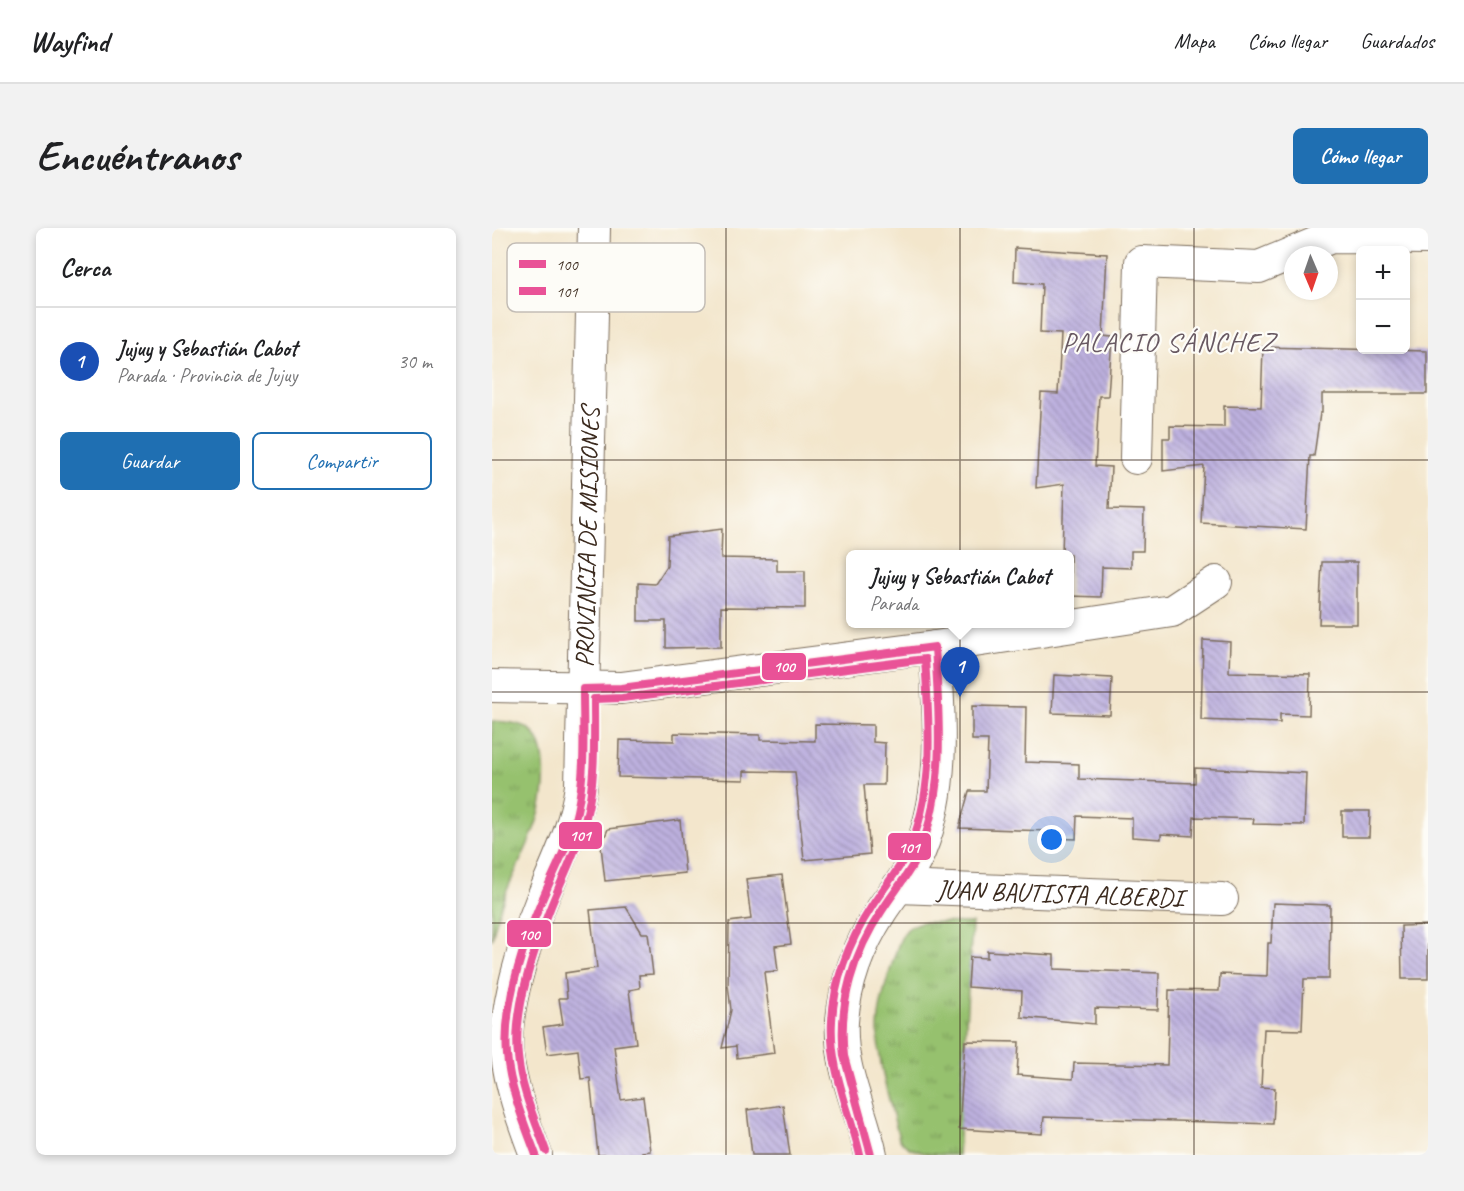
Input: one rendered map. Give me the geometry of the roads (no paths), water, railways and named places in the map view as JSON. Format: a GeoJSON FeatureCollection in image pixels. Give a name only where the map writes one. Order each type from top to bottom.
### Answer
{"type":"FeatureCollection","features":[{"type":"Feature","properties":{"kind":"street","name":"PROVINCIA DE MISIONES"},"geometry":{"type":"LineString","coordinates":[[594,228],[594,243]]}},
{"type":"Feature","properties":{"kind":"street"},"geometry":{"type":"LineString","coordinates":[[1136,458],[1141,262],[1259,267],[1331,237],[1428,238]]}},
{"type":"Feature","properties":{"kind":"street","name":"PROVINCIA DE MISIONES"},"geometry":{"type":"LineString","coordinates":[[536,1155],[513,1084],[501,1020],[514,993],[533,925],[571,831],[577,810],[581,775],[592,312]]}},
{"type":"Feature","properties":{"kind":"street"},"geometry":{"type":"LineString","coordinates":[[1074,626],[1173,611],[1216,582]]}},
{"type":"Feature","properties":{"kind":"street"},"geometry":{"type":"LineString","coordinates":[[492,686],[621,688],[1060,628]]}},
{"type":"Feature","properties":{"kind":"street"},"geometry":{"type":"LineString","coordinates":[[870,1155],[845,1065],[842,1024],[848,983],[855,963],[876,919],[920,850],[931,812],[939,725],[934,647]]}},
{"type":"Feature","properties":{"kind":"street","name":"JUAN BAUTISTA ALBERDI"},"geometry":{"type":"LineString","coordinates":[[898,887],[1222,899]]}},
{"type":"Feature","properties":{"kind":"place","name":"Jujuy y Sebastián Cabot"},"geometry":{"type":"Point","coordinates":[960,697]}},
{"type":"Feature","properties":{"kind":"district","name":"PALACIO SÁNCHEZ"},"geometry":{"type":"Point","coordinates":[1169,342]}}]}
